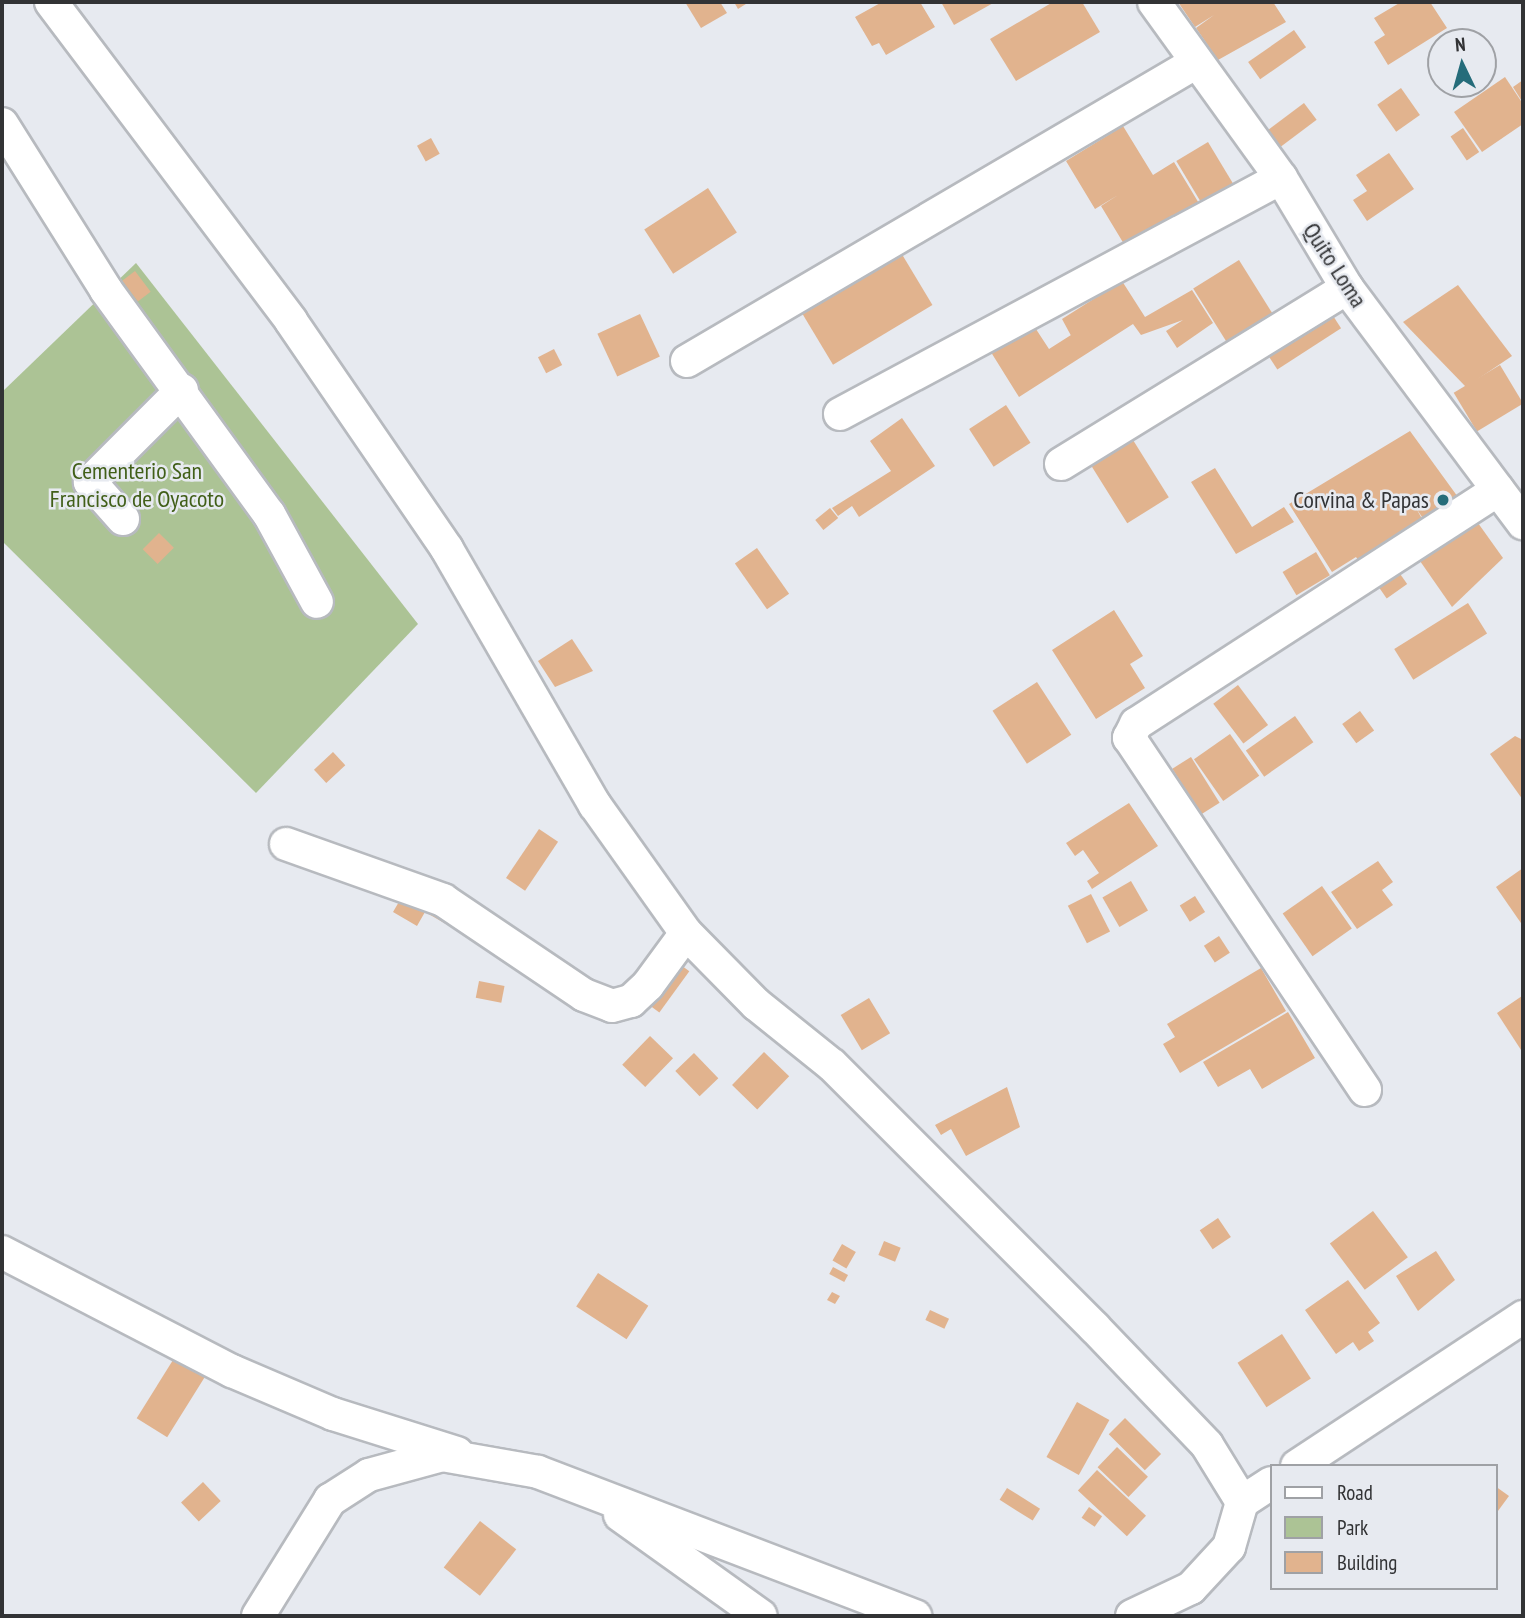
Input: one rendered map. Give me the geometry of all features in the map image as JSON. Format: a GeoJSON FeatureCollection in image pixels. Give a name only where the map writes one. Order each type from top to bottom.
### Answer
{"type":"FeatureCollection","features":[{"type":"Feature","properties":{"kind":"street"},"geometry":{"type":"LineString","coordinates":[[51,2],[291,321],[432,526],[595,805],[686,933],[756,1004],[832,1065],[1094,1327],[1207,1446],[1242,1502]]}},
{"type":"Feature","properties":{"kind":"street","name":"Quito Loma"},"geometry":{"type":"LineString","coordinates":[[1154,2],[1195,63],[1281,178],[1347,288],[1523,523]]}},
{"type":"Feature","properties":{"kind":"street"},"geometry":{"type":"LineString","coordinates":[[687,361],[1195,63]]}},
{"type":"Feature","properties":{"kind":"street"},"geometry":{"type":"LineString","coordinates":[[2,124],[106,290],[182,390],[269,514],[317,602]]}},
{"type":"Feature","properties":{"kind":"street"},"geometry":{"type":"LineString","coordinates":[[841,414],[1281,178]]}},
{"type":"Feature","properties":{"kind":"street"},"geometry":{"type":"LineString","coordinates":[[1061,464],[1347,288]]}},
{"type":"Feature","properties":{"kind":"street"},"geometry":{"type":"LineString","coordinates":[[123,519],[90,482],[182,390]]}},
{"type":"Feature","properties":{"kind":"street"},"geometry":{"type":"LineString","coordinates":[[1365,1090],[1129,738],[1136,724],[1498,490]]}},
{"type":"Feature","properties":{"kind":"street"},"geometry":{"type":"LineString","coordinates":[[286,844],[443,900],[584,995],[612,1006],[631,1001],[649,985],[686,933]]}},
{"type":"Feature","properties":{"kind":"street"},"geometry":{"type":"LineString","coordinates":[[2,1252],[232,1371],[334,1414],[585,1490],[915,1616]]}},
{"type":"Feature","properties":{"kind":"street"},"geometry":{"type":"LineString","coordinates":[[1300,1464],[1523,1317]]}},
{"type":"Feature","properties":{"kind":"street"},"geometry":{"type":"LineString","coordinates":[[258,1616],[330,1500],[369,1475],[442,1455],[476,1459]]}},
{"type":"Feature","properties":{"kind":"street"},"geometry":{"type":"LineString","coordinates":[[1132,1616],[1191,1588],[1229,1547],[1242,1502],[1270,1484]]}},
{"type":"Feature","properties":{"kind":"street"},"geometry":{"type":"LineString","coordinates":[[585,1490],[750,1611]]}},
{"type":"Feature","properties":{"kind":"green space","name":"Cementerio San Francisco de Oyacoto"},"geometry":{"type":"Polygon","coordinates":[[[136,263],[418,624],[256,793],[2,541],[2,392],[136,263]]]}},
{"type":"Feature","properties":{"kind":"building"},"geometry":{"type":"Polygon","coordinates":[[[685,2],[720,2],[727,13],[701,28],[685,2]]]}},
{"type":"Feature","properties":{"kind":"building"},"geometry":{"type":"Polygon","coordinates":[[[734,2],[749,2],[738,9],[734,2]]]}},
{"type":"Feature","properties":{"kind":"building"},"geometry":{"type":"Polygon","coordinates":[[[882,2],[920,2],[935,27],[886,55],[879,43],[872,46],[855,17],[882,2]]]}},
{"type":"Feature","properties":{"kind":"building"},"geometry":{"type":"Polygon","coordinates":[[[941,2],[995,2],[954,25],[941,2]]]}},
{"type":"Feature","properties":{"kind":"building"},"geometry":{"type":"Polygon","coordinates":[[[1053,2],[1082,2],[1100,32],[1016,81],[990,39],[1053,2]]]}},
{"type":"Feature","properties":{"kind":"building"},"geometry":{"type":"Polygon","coordinates":[[[1178,2],[1273,2],[1286,22],[1218,60],[1196,28],[1214,15],[1195,27],[1178,2]]]}},
{"type":"Feature","properties":{"kind":"building"},"geometry":{"type":"Polygon","coordinates":[[[1401,2],[1430,2],[1447,28],[1427,28],[1427,41],[1388,65],[1374,42],[1385,35],[1374,18],[1401,2]]]}},
{"type":"Feature","properties":{"kind":"building"},"geometry":{"type":"Polygon","coordinates":[[[1294,30],[1306,47],[1260,79],[1248,62],[1294,30]]]}},
{"type":"Feature","properties":{"kind":"building"},"geometry":{"type":"Polygon","coordinates":[[[1505,77],[1523,104],[1523,124],[1482,152],[1454,112],[1474,98],[1497,98],[1497,82],[1505,77]]]}},
{"type":"Feature","properties":{"kind":"building"},"geometry":{"type":"Polygon","coordinates":[[[1523,80],[1523,103],[1513,87],[1523,80]]]}},
{"type":"Feature","properties":{"kind":"building"},"geometry":{"type":"Polygon","coordinates":[[[1401,88],[1420,115],[1396,132],[1377,105],[1401,88]]]}},
{"type":"Feature","properties":{"kind":"building"},"geometry":{"type":"Polygon","coordinates":[[[1304,103],[1317,120],[1281,147],[1268,130],[1304,103]]]}},
{"type":"Feature","properties":{"kind":"building"},"geometry":{"type":"Polygon","coordinates":[[[1123,126],[1153,175],[1174,162],[1200,205],[1127,249],[1101,206],[1118,195],[1095,209],[1066,161],[1123,126]]]}},
{"type":"Feature","properties":{"kind":"building"},"geometry":{"type":"Polygon","coordinates":[[[1463,128],[1479,152],[1467,160],[1451,136],[1463,128]]]}},
{"type":"Feature","properties":{"kind":"building"},"geometry":{"type":"Polygon","coordinates":[[[431,138],[440,154],[426,162],[417,146],[431,138]]]}},
{"type":"Feature","properties":{"kind":"building"},"geometry":{"type":"Polygon","coordinates":[[[1208,142],[1234,185],[1202,204],[1176,161],[1208,142]]]}},
{"type":"Feature","properties":{"kind":"building"},"geometry":{"type":"Polygon","coordinates":[[[1389,153],[1414,189],[1367,221],[1353,200],[1367,191],[1356,175],[1389,153]]]}},
{"type":"Feature","properties":{"kind":"building"},"geometry":{"type":"Polygon","coordinates":[[[708,188],[737,232],[673,274],[644,229],[708,188]]]}},
{"type":"Feature","properties":{"kind":"building"},"geometry":{"type":"Polygon","coordinates":[[[900,251],[932,305],[833,365],[801,311],[900,251]]]}},
{"type":"Feature","properties":{"kind":"building"},"geometry":{"type":"Polygon","coordinates":[[[1239,260],[1277,320],[1231,349],[1193,289],[1239,260]]]}},
{"type":"Feature","properties":{"kind":"building"},"geometry":{"type":"Polygon","coordinates":[[[135,271],[151,292],[138,301],[122,281],[135,271]]]}},
{"type":"Feature","properties":{"kind":"building"},"geometry":{"type":"Polygon","coordinates":[[[1122,281],[1145,317],[1192,290],[1213,323],[1177,348],[1166,331],[1183,320],[1141,335],[1133,324],[1019,397],[989,349],[1032,323],[1049,349],[1071,335],[1062,319],[1122,281]]]}},
{"type":"Feature","properties":{"kind":"building"},"geometry":{"type":"Polygon","coordinates":[[[1458,285],[1512,356],[1466,387],[1403,322],[1458,285]]]}},
{"type":"Feature","properties":{"kind":"building"},"geometry":{"type":"Polygon","coordinates":[[[1328,308],[1341,328],[1277,370],[1264,349],[1328,308]]]}},
{"type":"Feature","properties":{"kind":"building"},"geometry":{"type":"Polygon","coordinates":[[[640,314],[660,357],[617,376],[597,334],[640,314]]]}},
{"type":"Feature","properties":{"kind":"building"},"geometry":{"type":"Polygon","coordinates":[[[1225,342],[1231,352],[1211,365],[1204,354],[1225,342]]]}},
{"type":"Feature","properties":{"kind":"building"},"geometry":{"type":"Polygon","coordinates":[[[554,349],[562,365],[546,373],[538,357],[554,349]]]}},
{"type":"Feature","properties":{"kind":"building"},"geometry":{"type":"Polygon","coordinates":[[[1500,365],[1523,404],[1477,431],[1454,393],[1500,365]]]}},
{"type":"Feature","properties":{"kind":"building"},"geometry":{"type":"Polygon","coordinates":[[[1006,405],[1031,443],[994,467],[969,429],[1006,405]]]}},
{"type":"Feature","properties":{"kind":"building"},"geometry":{"type":"Polygon","coordinates":[[[902,418],[935,466],[859,517],[852,506],[838,516],[832,508],[891,471],[870,441],[902,418]]]}},
{"type":"Feature","properties":{"kind":"building"},"geometry":{"type":"Polygon","coordinates":[[[1410,431],[1463,504],[1428,526],[1416,508],[1426,526],[1362,566],[1356,557],[1332,572],[1289,504],[1410,431]]]}},
{"type":"Feature","properties":{"kind":"building"},"geometry":{"type":"Polygon","coordinates":[[[1128,432],[1169,497],[1127,523],[1086,458],[1128,432]]]}},
{"type":"Feature","properties":{"kind":"building"},"geometry":{"type":"Polygon","coordinates":[[[1215,468],[1252,527],[1284,507],[1294,522],[1236,554],[1191,482],[1215,468]]]}},
{"type":"Feature","properties":{"kind":"building"},"geometry":{"type":"Polygon","coordinates":[[[830,508],[838,518],[823,530],[815,520],[830,508]]]}},
{"type":"Feature","properties":{"kind":"building"},"geometry":{"type":"Polygon","coordinates":[[[1473,516],[1503,558],[1452,607],[1420,561],[1473,516]]]}},
{"type":"Feature","properties":{"kind":"building"},"geometry":{"type":"Polygon","coordinates":[[[159,533],[174,548],[158,564],[143,549],[159,533]]]}},
{"type":"Feature","properties":{"kind":"building"},"geometry":{"type":"Polygon","coordinates":[[[757,548],[789,594],[767,609],[735,563],[757,548]]]}},
{"type":"Feature","properties":{"kind":"building"},"geometry":{"type":"Polygon","coordinates":[[[1316,552],[1330,575],[1296,595],[1283,572],[1316,552]]]}},
{"type":"Feature","properties":{"kind":"building"},"geometry":{"type":"Polygon","coordinates":[[[1398,571],[1407,584],[1387,598],[1378,585],[1398,571]]]}},
{"type":"Feature","properties":{"kind":"building"},"geometry":{"type":"Polygon","coordinates":[[[1468,603],[1487,634],[1413,680],[1394,649],[1468,603]]]}},
{"type":"Feature","properties":{"kind":"building"},"geometry":{"type":"Polygon","coordinates":[[[1114,610],[1143,656],[1130,664],[1145,688],[1096,719],[1052,650],[1114,610]]]}},
{"type":"Feature","properties":{"kind":"building"},"geometry":{"type":"Polygon","coordinates":[[[572,639],[593,671],[555,687],[538,661],[572,639]]]}},
{"type":"Feature","properties":{"kind":"building"},"geometry":{"type":"Polygon","coordinates":[[[1037,682],[1071,735],[1027,764],[993,711],[1037,682]]]}},
{"type":"Feature","properties":{"kind":"building"},"geometry":{"type":"Polygon","coordinates":[[[1238,685],[1268,725],[1243,744],[1213,704],[1238,685]]]}},
{"type":"Feature","properties":{"kind":"building"},"geometry":{"type":"Polygon","coordinates":[[[1360,711],[1374,730],[1356,743],[1342,724],[1360,711]]]}},
{"type":"Feature","properties":{"kind":"building"},"geometry":{"type":"Polygon","coordinates":[[[1295,716],[1313,742],[1264,777],[1246,750],[1295,716]]]}},
{"type":"Feature","properties":{"kind":"building"},"geometry":{"type":"Polygon","coordinates":[[[1230,734],[1259,776],[1223,801],[1194,759],[1230,734]]]}},
{"type":"Feature","properties":{"kind":"building"},"geometry":{"type":"Polygon","coordinates":[[[1515,736],[1523,740],[1523,800],[1490,754],[1515,736]]]}},
{"type":"Feature","properties":{"kind":"building"},"geometry":{"type":"Polygon","coordinates":[[[333,752],[345,765],[326,783],[314,770],[333,752]]]}},
{"type":"Feature","properties":{"kind":"building"},"geometry":{"type":"Polygon","coordinates":[[[1191,757],[1220,803],[1201,814],[1172,769],[1191,757]]]}},
{"type":"Feature","properties":{"kind":"building"},"geometry":{"type":"Polygon","coordinates":[[[1129,803],[1158,846],[1092,889],[1087,881],[1099,873],[1083,850],[1075,856],[1066,843],[1129,803]]]}},
{"type":"Feature","properties":{"kind":"building"},"geometry":{"type":"Polygon","coordinates":[[[539,829],[558,842],[525,891],[506,878],[539,829]]]}},
{"type":"Feature","properties":{"kind":"building"},"geometry":{"type":"Polygon","coordinates":[[[1378,861],[1393,882],[1382,890],[1393,905],[1357,929],[1331,892],[1378,861]]]}},
{"type":"Feature","properties":{"kind":"building"},"geometry":{"type":"Polygon","coordinates":[[[1523,868],[1523,926],[1496,887],[1523,868]]]}},
{"type":"Feature","properties":{"kind":"building"},"geometry":{"type":"Polygon","coordinates":[[[1131,881],[1148,910],[1119,927],[1102,898],[1131,881]]]}},
{"type":"Feature","properties":{"kind":"building"},"geometry":{"type":"Polygon","coordinates":[[[1322,886],[1352,929],[1313,956],[1283,914],[1322,886]]]}},
{"type":"Feature","properties":{"kind":"building"},"geometry":{"type":"Polygon","coordinates":[[[407,888],[452,915],[446,924],[425,912],[417,926],[393,912],[407,888]]]}},
{"type":"Feature","properties":{"kind":"building"},"geometry":{"type":"Polygon","coordinates":[[[1091,894],[1110,931],[1087,943],[1068,906],[1091,894]]]}},
{"type":"Feature","properties":{"kind":"building"},"geometry":{"type":"Polygon","coordinates":[[[1195,896],[1205,912],[1190,922],[1180,906],[1195,896]]]}},
{"type":"Feature","properties":{"kind":"building"},"geometry":{"type":"Polygon","coordinates":[[[1219,936],[1230,953],[1215,963],[1204,946],[1219,936]]]}},
{"type":"Feature","properties":{"kind":"building"},"geometry":{"type":"Polygon","coordinates":[[[678,963],[689,971],[659,1012],[648,1004],[678,963]]]}},
{"type":"Feature","properties":{"kind":"building"},"geometry":{"type":"Polygon","coordinates":[[[1261,968],[1286,1011],[1180,1073],[1163,1044],[1175,1037],[1167,1024],[1261,968]]]}},
{"type":"Feature","properties":{"kind":"building"},"geometry":{"type":"Polygon","coordinates":[[[479,981],[505,986],[501,1003],[476,998],[479,981]]]}},
{"type":"Feature","properties":{"kind":"building"},"geometry":{"type":"Polygon","coordinates":[[[1522,996],[1523,998],[1523,1053],[1497,1013],[1522,996]]]}},
{"type":"Feature","properties":{"kind":"building"},"geometry":{"type":"Polygon","coordinates":[[[869,998],[890,1033],[862,1050],[841,1015],[869,998]]]}},
{"type":"Feature","properties":{"kind":"building"},"geometry":{"type":"Polygon","coordinates":[[[1288,1012],[1315,1058],[1262,1089],[1250,1069],[1218,1087],[1203,1062],[1288,1012]]]}},
{"type":"Feature","properties":{"kind":"building"},"geometry":{"type":"Polygon","coordinates":[[[650,1036],[673,1058],[645,1087],[622,1065],[650,1036]]]}},
{"type":"Feature","properties":{"kind":"building"},"geometry":{"type":"Polygon","coordinates":[[[764,1052],[789,1076],[757,1109],[732,1085],[764,1052]]]}},
{"type":"Feature","properties":{"kind":"building"},"geometry":{"type":"Polygon","coordinates":[[[694,1053],[718,1078],[700,1096],[675,1071],[694,1053]]]}},
{"type":"Feature","properties":{"kind":"building"},"geometry":{"type":"Polygon","coordinates":[[[1007,1087],[1020,1127],[966,1156],[951,1129],[941,1135],[935,1125],[1007,1087]]]}},
{"type":"Feature","properties":{"kind":"building"},"geometry":{"type":"Polygon","coordinates":[[[1373,1211],[1408,1257],[1365,1290],[1330,1243],[1373,1211]]]}},
{"type":"Feature","properties":{"kind":"building"},"geometry":{"type":"Polygon","coordinates":[[[1218,1218],[1231,1237],[1213,1249],[1200,1230],[1218,1218]]]}},
{"type":"Feature","properties":{"kind":"building"},"geometry":{"type":"Polygon","coordinates":[[[884,1241],[901,1248],[895,1262],[878,1255],[884,1241]]]}},
{"type":"Feature","properties":{"kind":"building"},"geometry":{"type":"Polygon","coordinates":[[[842,1244],[856,1252],[846,1268],[832,1260],[842,1244]]]}},
{"type":"Feature","properties":{"kind":"building"},"geometry":{"type":"Polygon","coordinates":[[[1436,1251],[1455,1280],[1418,1311],[1396,1276],[1436,1251]]]}},
{"type":"Feature","properties":{"kind":"building"},"geometry":{"type":"Polygon","coordinates":[[[833,1267],[848,1275],[844,1282],[829,1274],[833,1267]]]}},
{"type":"Feature","properties":{"kind":"building"},"geometry":{"type":"Polygon","coordinates":[[[598,1273],[648,1306],[627,1339],[576,1307],[598,1273]]]}},
{"type":"Feature","properties":{"kind":"building"},"geometry":{"type":"Polygon","coordinates":[[[1348,1280],[1380,1323],[1368,1332],[1374,1341],[1359,1351],[1353,1342],[1336,1354],[1305,1310],[1348,1280]]]}},
{"type":"Feature","properties":{"kind":"building"},"geometry":{"type":"Polygon","coordinates":[[[832,1292],[840,1296],[835,1304],[827,1300],[832,1292]]]}},
{"type":"Feature","properties":{"kind":"building"},"geometry":{"type":"Polygon","coordinates":[[[930,1310],[949,1319],[944,1329],[925,1320],[930,1310]]]}},
{"type":"Feature","properties":{"kind":"building"},"geometry":{"type":"Polygon","coordinates":[[[1282,1334],[1311,1378],[1266,1407],[1238,1363],[1282,1334]]]}},
{"type":"Feature","properties":{"kind":"building"},"geometry":{"type":"Polygon","coordinates":[[[178,1352],[209,1371],[167,1437],[137,1418],[178,1352]]]}},
{"type":"Feature","properties":{"kind":"building"},"geometry":{"type":"Polygon","coordinates":[[[1077,1402],[1109,1420],[1079,1475],[1046,1457],[1077,1402]]]}},
{"type":"Feature","properties":{"kind":"building"},"geometry":{"type":"Polygon","coordinates":[[[1125,1418],[1161,1454],[1145,1470],[1109,1434],[1125,1418]]]}},
{"type":"Feature","properties":{"kind":"building"},"geometry":{"type":"Polygon","coordinates":[[[1117,1447],[1148,1477],[1128,1497],[1098,1467],[1117,1447]]]}},
{"type":"Feature","properties":{"kind":"building"},"geometry":{"type":"Polygon","coordinates":[[[1097,1470],[1146,1516],[1127,1536],[1078,1490],[1097,1470]]]}},
{"type":"Feature","properties":{"kind":"building"},"geometry":{"type":"Polygon","coordinates":[[[203,1482],[221,1501],[199,1521],[181,1502],[203,1482]]]}},
{"type":"Feature","properties":{"kind":"building"},"geometry":{"type":"Polygon","coordinates":[[[1497,1487],[1509,1496],[1497,1512],[1497,1487]]]}},
{"type":"Feature","properties":{"kind":"building"},"geometry":{"type":"Polygon","coordinates":[[[1007,1488],[1040,1509],[1033,1521],[1000,1500],[1007,1488]]]}},
{"type":"Feature","properties":{"kind":"building"},"geometry":{"type":"Polygon","coordinates":[[[1089,1507],[1102,1516],[1095,1527],[1082,1518],[1089,1507]]]}},
{"type":"Feature","properties":{"kind":"building"},"geometry":{"type":"Polygon","coordinates":[[[480,1521],[516,1549],[480,1596],[444,1567],[480,1521]]]}},
{"type":"Feature","properties":{"kind":"place","name":"Corvina & Papas"},"geometry":{"type":"Point","coordinates":[1443,500]}}]}
